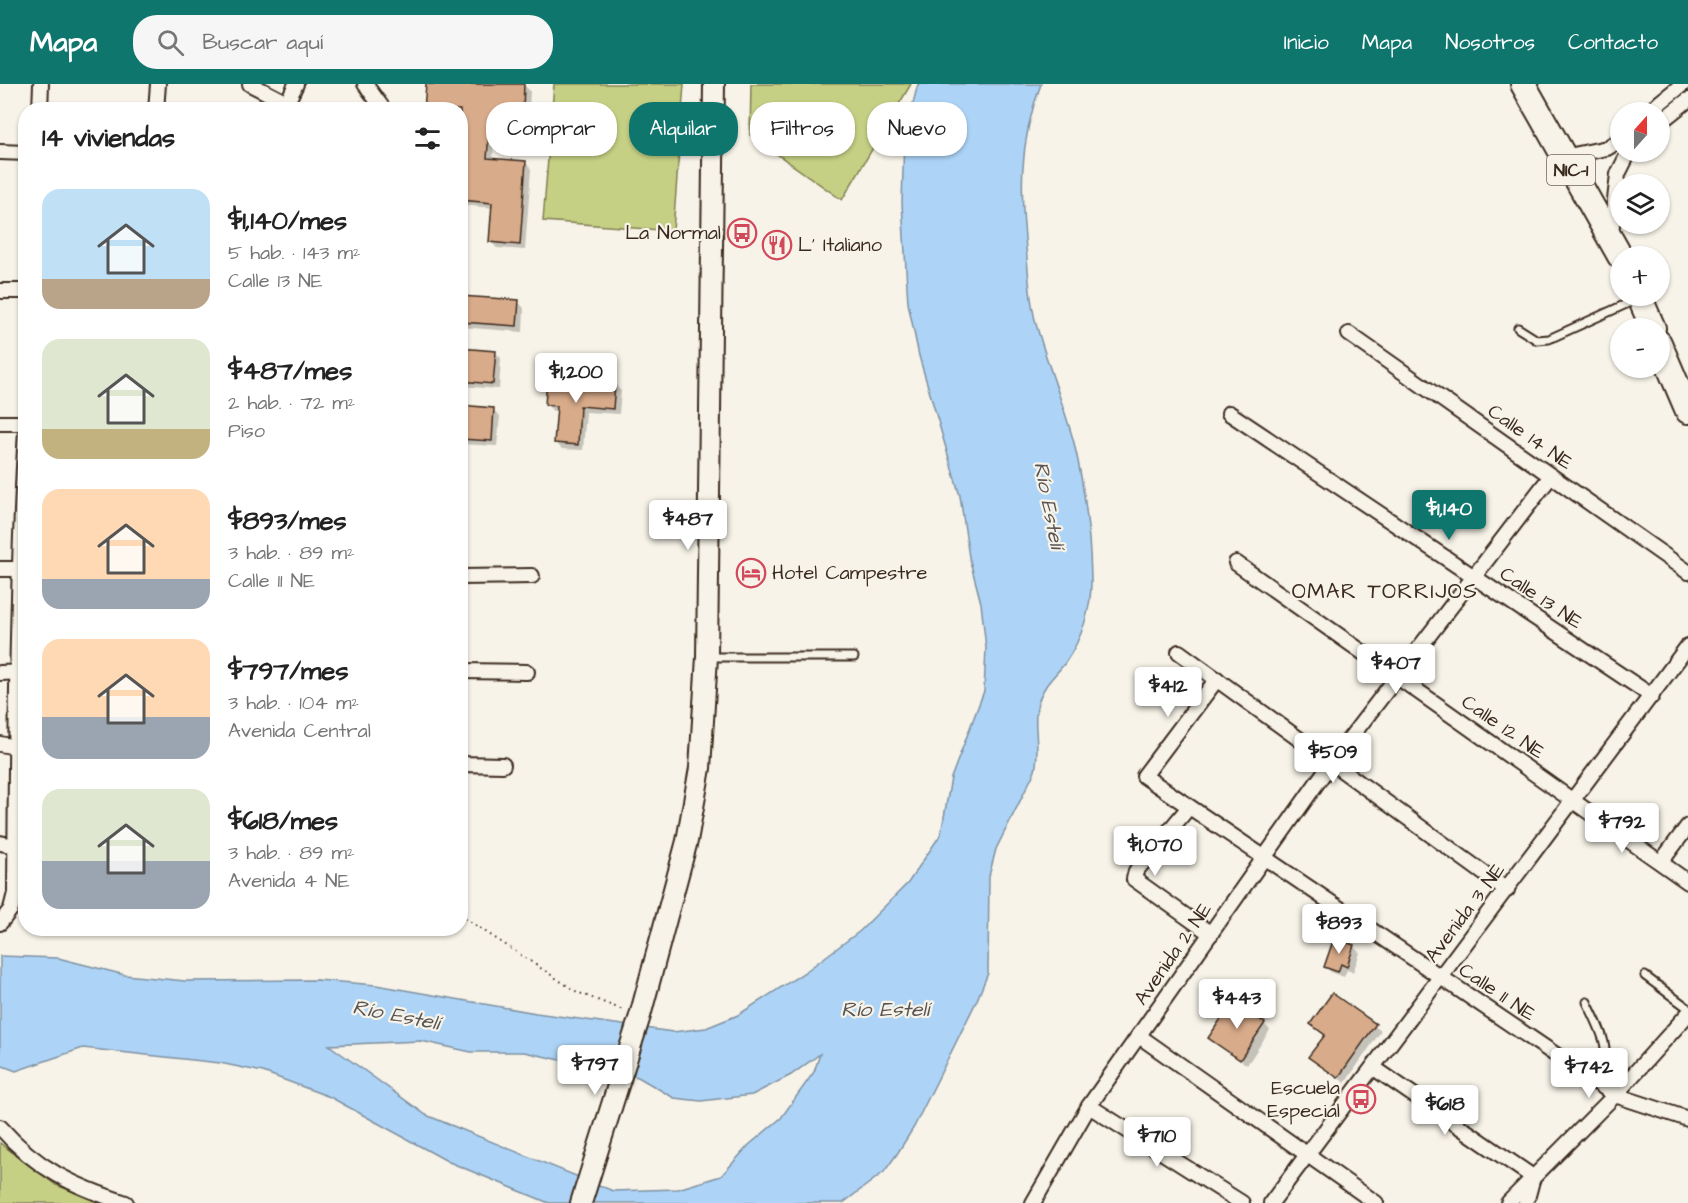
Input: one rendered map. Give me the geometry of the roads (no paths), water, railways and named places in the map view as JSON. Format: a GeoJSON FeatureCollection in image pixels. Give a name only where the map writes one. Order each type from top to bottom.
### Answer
{"type":"FeatureCollection","features":[{"type":"Feature","properties":{"kind":"highway","name":"NIC-1"},"geometry":{"type":"LineString","coordinates":[[1523,84],[1614,246]]}},
{"type":"Feature","properties":{"kind":"highway"},"geometry":{"type":"LineString","coordinates":[[1670,366],[1685,398]]}},
{"type":"Feature","properties":{"kind":"street"},"geometry":{"type":"LineString","coordinates":[[40,102],[41,84]]}},
{"type":"Feature","properties":{"kind":"street"},"geometry":{"type":"LineString","coordinates":[[157,102],[158,84]]}},
{"type":"Feature","properties":{"kind":"street"},"geometry":{"type":"LineString","coordinates":[[250,84],[279,102]]}},
{"type":"Feature","properties":{"kind":"street"},"geometry":{"type":"LineString","coordinates":[[288,102],[296,84]]}},
{"type":"Feature","properties":{"kind":"street"},"geometry":{"type":"LineString","coordinates":[[365,84],[378,102]]}},
{"type":"Feature","properties":{"kind":"street"},"geometry":{"type":"LineString","coordinates":[[581,1203],[640,1016],[695,800],[707,657],[714,84]]}},
{"type":"Feature","properties":{"kind":"street"},"geometry":{"type":"LineString","coordinates":[[1660,102],[1683,84]]}},
{"type":"Feature","properties":{"kind":"street"},"geometry":{"type":"LineString","coordinates":[[1670,114],[1688,100]]}},
{"type":"Feature","properties":{"kind":"street"},"geometry":{"type":"LineString","coordinates":[[1564,157],[1610,150]]}},
{"type":"Feature","properties":{"kind":"street"},"geometry":{"type":"LineString","coordinates":[[0,152],[18,153]]}},
{"type":"Feature","properties":{"kind":"street"},"geometry":{"type":"LineString","coordinates":[[1615,246],[1614,196],[1620,162]]}},
{"type":"Feature","properties":{"kind":"street"},"geometry":{"type":"LineString","coordinates":[[0,291],[18,291]]}},
{"type":"Feature","properties":{"kind":"street","name":"Calle 14 NE"},"geometry":{"type":"LineString","coordinates":[[1349,334],[1688,572]]}},
{"type":"Feature","properties":{"kind":"street","name":"Calle 13 NE"},"geometry":{"type":"LineString","coordinates":[[1229,413],[1652,696]]}},
{"type":"Feature","properties":{"kind":"street"},"geometry":{"type":"LineString","coordinates":[[0,423],[18,423]]}},
{"type":"Feature","properties":{"kind":"street","name":"Avenida 2 NE"},"geometry":{"type":"LineString","coordinates":[[1033,1203],[1089,1106],[1331,763],[1551,476]]}},
{"type":"Feature","properties":{"kind":"street","name":"Calle 12 NE"},"geometry":{"type":"LineString","coordinates":[[1236,563],[1688,882]]}},
{"type":"Feature","properties":{"kind":"street"},"geometry":{"type":"LineString","coordinates":[[0,569],[18,569]]}},
{"type":"Feature","properties":{"kind":"street"},"geometry":{"type":"LineString","coordinates":[[468,577],[532,576]]}},
{"type":"Feature","properties":{"kind":"street","name":"Avenida 3 NE"},"geometry":{"type":"LineString","coordinates":[[1271,1203],[1688,646]]}},
{"type":"Feature","properties":{"kind":"street"},"geometry":{"type":"LineString","coordinates":[[1179,652],[1507,890]]}},
{"type":"Feature","properties":{"kind":"street"},"geometry":{"type":"LineString","coordinates":[[468,670],[527,672]]}},
{"type":"Feature","properties":{"kind":"street"},"geometry":{"type":"LineString","coordinates":[[0,673],[18,672]]}},
{"type":"Feature","properties":{"kind":"street","name":"Calle 11 NE"},"geometry":{"type":"LineString","coordinates":[[1217,679],[1144,776],[1615,1095],[1688,1119]]}},
{"type":"Feature","properties":{"kind":"street"},"geometry":{"type":"LineString","coordinates":[[18,722],[16,747],[18,754]]}},
{"type":"Feature","properties":{"kind":"street"},"geometry":{"type":"LineString","coordinates":[[0,744],[16,747]]}},
{"type":"Feature","properties":{"kind":"street"},"geometry":{"type":"LineString","coordinates":[[468,764],[503,765]]}},
{"type":"Feature","properties":{"kind":"street"},"geometry":{"type":"LineString","coordinates":[[1189,807],[1136,871],[1134,879],[1211,934]]}},
{"type":"Feature","properties":{"kind":"street"},"geometry":{"type":"LineString","coordinates":[[1661,862],[1688,826]]}},
{"type":"Feature","properties":{"kind":"street"},"geometry":{"type":"LineString","coordinates":[[0,843],[18,848]]}},
{"type":"Feature","properties":{"kind":"street"},"geometry":{"type":"LineString","coordinates":[[0,922],[11,909],[18,866]]}},
{"type":"Feature","properties":{"kind":"street"},"geometry":{"type":"LineString","coordinates":[[1508,1203],[1615,1095],[1688,1014]]}},
{"type":"Feature","properties":{"kind":"street"},"geometry":{"type":"LineString","coordinates":[[1139,1036],[1376,1203]]}},
{"type":"Feature","properties":{"kind":"street"},"geometry":{"type":"LineString","coordinates":[[1374,1068],[1533,1177]]}},
{"type":"Feature","properties":{"kind":"street"},"geometry":{"type":"LineString","coordinates":[[1089,1106],[1242,1203]]}},
{"type":"Feature","properties":{"kind":"street"},"geometry":{"type":"LineString","coordinates":[[0,1127],[55,1176],[126,1203]]}},
{"type":"Feature","properties":{"kind":"street"},"geometry":{"type":"LineString","coordinates":[[1526,1203],[1533,1177]]}},
{"type":"Feature","properties":{"kind":"lane"},"geometry":{"type":"LineString","coordinates":[[1518,328],[1537,340],[1549,339],[1620,306]]}},
{"type":"Feature","properties":{"kind":"lane"},"geometry":{"type":"LineString","coordinates":[[707,657],[854,657]]}},
{"type":"Feature","properties":{"kind":"lane"},"geometry":{"type":"LineString","coordinates":[[1645,976],[1688,1008]]}},
{"type":"Feature","properties":{"kind":"lane"},"geometry":{"type":"LineString","coordinates":[[1587,1002],[1606,1040],[1606,1066],[1600,1085]]}},
{"type":"Feature","properties":{"kind":"water","name":"Río Estelí"},"geometry":{"type":"Polygon","coordinates":[[[918,84],[1041,84],[1028,128],[1023,170],[1023,213],[1029,277],[1036,325],[1078,459],[1088,527],[1091,589],[1085,622],[1076,644],[1065,663],[1041,694],[1036,717],[1037,761],[1035,771],[996,849],[989,876],[988,973],[914,1127],[884,1172],[843,1203],[549,1203],[449,1162],[330,1097],[263,1072],[220,1063],[83,1048],[16,1071],[0,1065],[0,956],[58,958],[125,975],[185,981],[317,980],[376,985],[536,1013],[673,1032],[706,1028],[738,1015],[805,972],[860,931],[908,883],[941,834],[951,778],[984,691],[986,648],[981,603],[969,557],[960,496],[919,356],[908,303],[902,203],[903,156],[967,156],[967,102],[913,102],[918,84]],[[421,1041],[329,1045],[426,1115],[613,1191],[678,1189],[721,1176],[749,1145],[781,1118],[814,1072],[820,1054],[791,1075],[752,1095],[701,1101],[674,1098],[638,1077],[524,1052],[471,1052],[421,1041]]]}},
{"type":"Feature","properties":{"kind":"place","name":"La Normal"},"geometry":{"type":"Point","coordinates":[742,233]}},
{"type":"Feature","properties":{"kind":"place","name":"L' Italiano"},"geometry":{"type":"Point","coordinates":[777,245]}},
{"type":"Feature","properties":{"kind":"place","name":"Hotel Campestre"},"geometry":{"type":"Point","coordinates":[751,573]}},
{"type":"Feature","properties":{"kind":"place","name":"Escuela Especial"},"geometry":{"type":"Point","coordinates":[1361,1099]}},
{"type":"Feature","properties":{"kind":"district","name":"OMAR TORRIJOS"},"geometry":{"type":"Point","coordinates":[1385,591]}}]}
